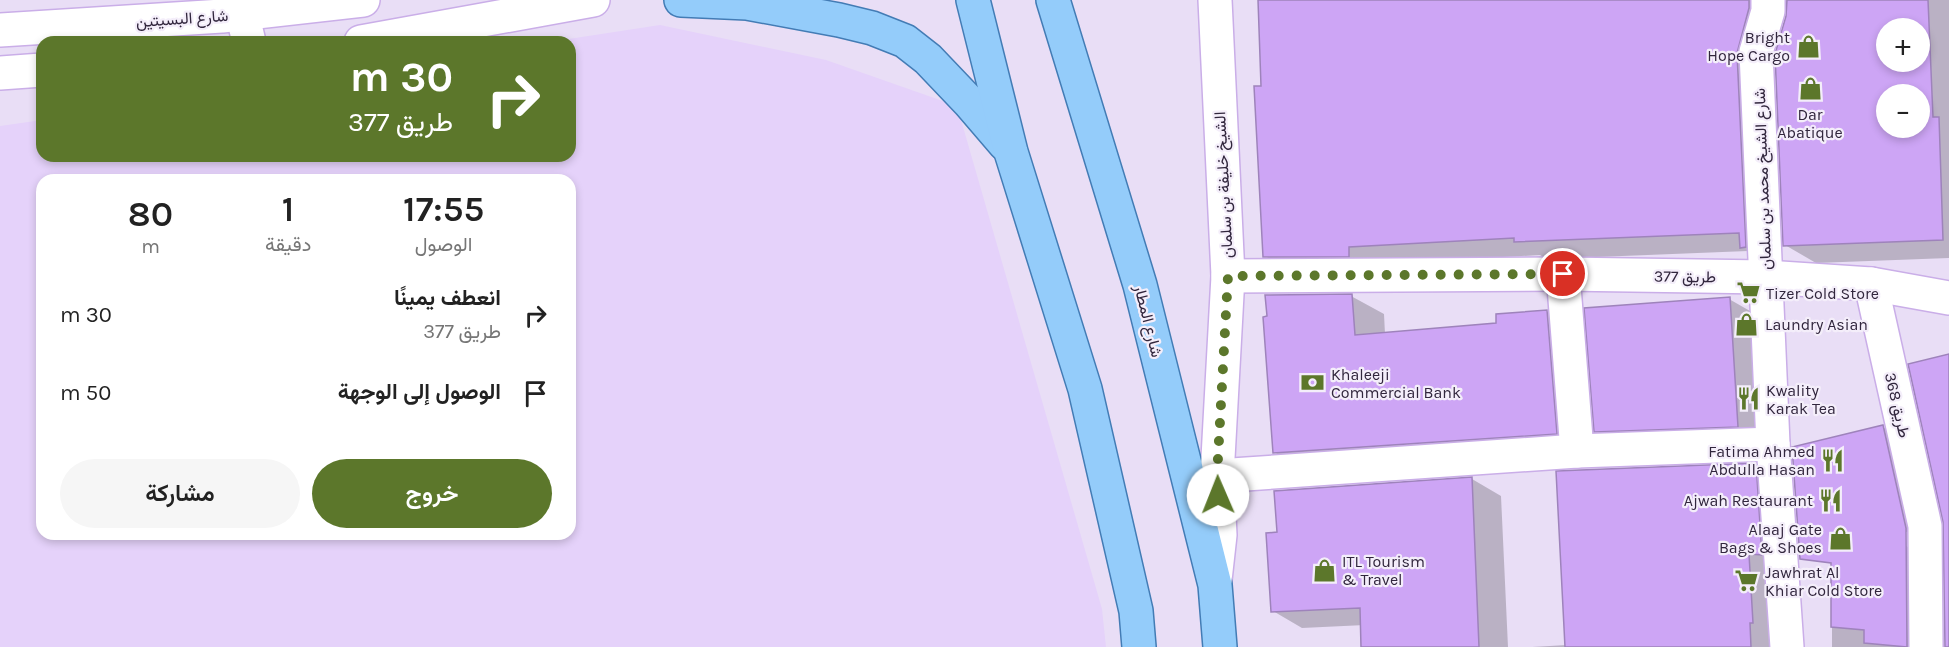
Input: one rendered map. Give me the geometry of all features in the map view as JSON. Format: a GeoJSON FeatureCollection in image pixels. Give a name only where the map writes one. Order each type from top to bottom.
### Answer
{"type":"FeatureCollection","features":[{"type":"Feature","properties":{"kind":"main road"},"geometry":{"type":"LineString","coordinates":[[681,0],[759,5],[840,20],[872,28],[905,41],[928,59],[969,102],[1011,152]]}},
{"type":"Feature","properties":{"kind":"main road"},"geometry":{"type":"LineString","coordinates":[[973,0],[1011,152],[1085,389],[1136,611],[1139,647]]}},
{"type":"Feature","properties":{"kind":"main road","name":"شارع المطار"},"geometry":{"type":"LineString","coordinates":[[1053,0],[1140,285],[1215,585],[1220,647]]}},
{"type":"Feature","properties":{"kind":"street","name":"شارع البسيتين"},"geometry":{"type":"LineString","coordinates":[[0,30],[233,19],[363,0]]}},
{"type":"Feature","properties":{"kind":"street"},"geometry":{"type":"LineString","coordinates":[[394,36],[593,0]]}},
{"type":"Feature","properties":{"kind":"street","name":"الشيخ خليفة بن سلمان"},"geometry":{"type":"LineString","coordinates":[[1215,0],[1228,276],[1217,476],[1220,535],[1215,585]]}},
{"type":"Feature","properties":{"kind":"street","name":"شارع الشيخ محمد بن سلمان"},"geometry":{"type":"LineString","coordinates":[[1768,0],[1768,11],[1756,52],[1773,444],[1787,647]]}},
{"type":"Feature","properties":{"kind":"street"},"geometry":{"type":"LineString","coordinates":[[0,73],[36,70]]}},
{"type":"Feature","properties":{"kind":"street"},"geometry":{"type":"LineString","coordinates":[[1563,274],[1577,451]]}},
{"type":"Feature","properties":{"kind":"street","name":"طريق 377"},"geometry":{"type":"LineString","coordinates":[[1228,276],[1563,274],[1766,277],[1871,284],[1949,298]]}},
{"type":"Feature","properties":{"kind":"street","name":"طريق 368"},"geometry":{"type":"LineString","coordinates":[[1871,284],[1937,527],[1926,647]]}},
{"type":"Feature","properties":{"kind":"street"},"geometry":{"type":"LineString","coordinates":[[1217,476],[1577,451],[1773,444]]}},
{"type":"Feature","properties":{"kind":"shaded area"},"geometry":{"type":"Polygon","coordinates":[[[660,25],[826,60],[957,106],[1102,609],[1106,647],[0,647],[0,126],[36,121],[36,162],[576,162],[576,38],[660,25]]]}},
{"type":"Feature","properties":{"kind":"building"},"geometry":{"type":"Polygon","coordinates":[[[1258,0],[1749,0],[1737,53],[1746,247],[1740,248],[1739,233],[1514,242],[1514,238],[1349,247],[1349,257],[1263,257],[1254,86],[1261,86],[1258,0]]]}},
{"type":"Feature","properties":{"kind":"building"},"geometry":{"type":"Polygon","coordinates":[[[1787,0],[1928,0],[1929,18],[1876,18],[1876,72],[1930,72],[1930,47],[1933,117],[1939,117],[1943,240],[1783,246],[1775,54],[1786,16],[1787,0]]]}},
{"type":"Feature","properties":{"kind":"building"},"geometry":{"type":"Polygon","coordinates":[[[1352,294],[1355,335],[1496,323],[1496,314],[1547,310],[1557,434],[1273,453],[1263,317],[1267,316],[1265,295],[1352,294]]]}},
{"type":"Feature","properties":{"kind":"building"},"geometry":{"type":"Polygon","coordinates":[[[1730,297],[1738,427],[1594,432],[1584,308],[1730,297]]]}},
{"type":"Feature","properties":{"kind":"building"},"geometry":{"type":"Polygon","coordinates":[[[1949,354],[1949,647],[1945,647],[1943,522],[1908,364],[1949,354]]]}},
{"type":"Feature","properties":{"kind":"building"},"geometry":{"type":"Polygon","coordinates":[[[1883,425],[1906,528],[1907,647],[1864,643],[1864,630],[1831,627],[1831,563],[1800,559],[1792,447],[1883,425]]]}},
{"type":"Feature","properties":{"kind":"building"},"geometry":{"type":"Polygon","coordinates":[[[1756,463],[1762,555],[1749,554],[1753,623],[1750,623],[1751,647],[1565,647],[1556,471],[1756,463]]]}},
{"type":"Feature","properties":{"kind":"building"},"geometry":{"type":"Polygon","coordinates":[[[1472,477],[1479,647],[1361,647],[1360,608],[1271,612],[1266,533],[1277,532],[1274,491],[1472,477]]]}},
{"type":"Feature","properties":{"kind":"place","name":"Bright Hope Cargo"},"geometry":{"type":"Point","coordinates":[1808,46]}},
{"type":"Feature","properties":{"kind":"place","name":"Dar Abatique"},"geometry":{"type":"Point","coordinates":[1810,89]}},
{"type":"Feature","properties":{"kind":"place","name":"Tizer Cold Store"},"geometry":{"type":"Point","coordinates":[1748,293]}},
{"type":"Feature","properties":{"kind":"place","name":"Laundry Asian"},"geometry":{"type":"Point","coordinates":[1747,324]}},
{"type":"Feature","properties":{"kind":"place","name":"Khaleeji Commercial Bank"},"geometry":{"type":"Point","coordinates":[1313,383]}},
{"type":"Feature","properties":{"kind":"place","name":"Kwality Karak Tea"},"geometry":{"type":"Point","coordinates":[1748,399]}},
{"type":"Feature","properties":{"kind":"place","name":"Fatima Ahmed Abdulla Hasan"},"geometry":{"type":"Point","coordinates":[1833,460]}},
{"type":"Feature","properties":{"kind":"place","name":"Ajwah Restaurant"},"geometry":{"type":"Point","coordinates":[1831,500]}},
{"type":"Feature","properties":{"kind":"place","name":"Alaaj Gate Bags & Shoes"},"geometry":{"type":"Point","coordinates":[1840,538]}},
{"type":"Feature","properties":{"kind":"place","name":"ITL Tourism & Travel"},"geometry":{"type":"Point","coordinates":[1324,570]}},
{"type":"Feature","properties":{"kind":"place","name":"Jawhrat Al Khiar Cold Store"},"geometry":{"type":"Point","coordinates":[1747,581]}},
{"type":"Feature","properties":{"kind":"route"},"geometry":{"type":"LineString","coordinates":[[1218,495],[1217,476],[1228,276],[1563,274]]}}]}
